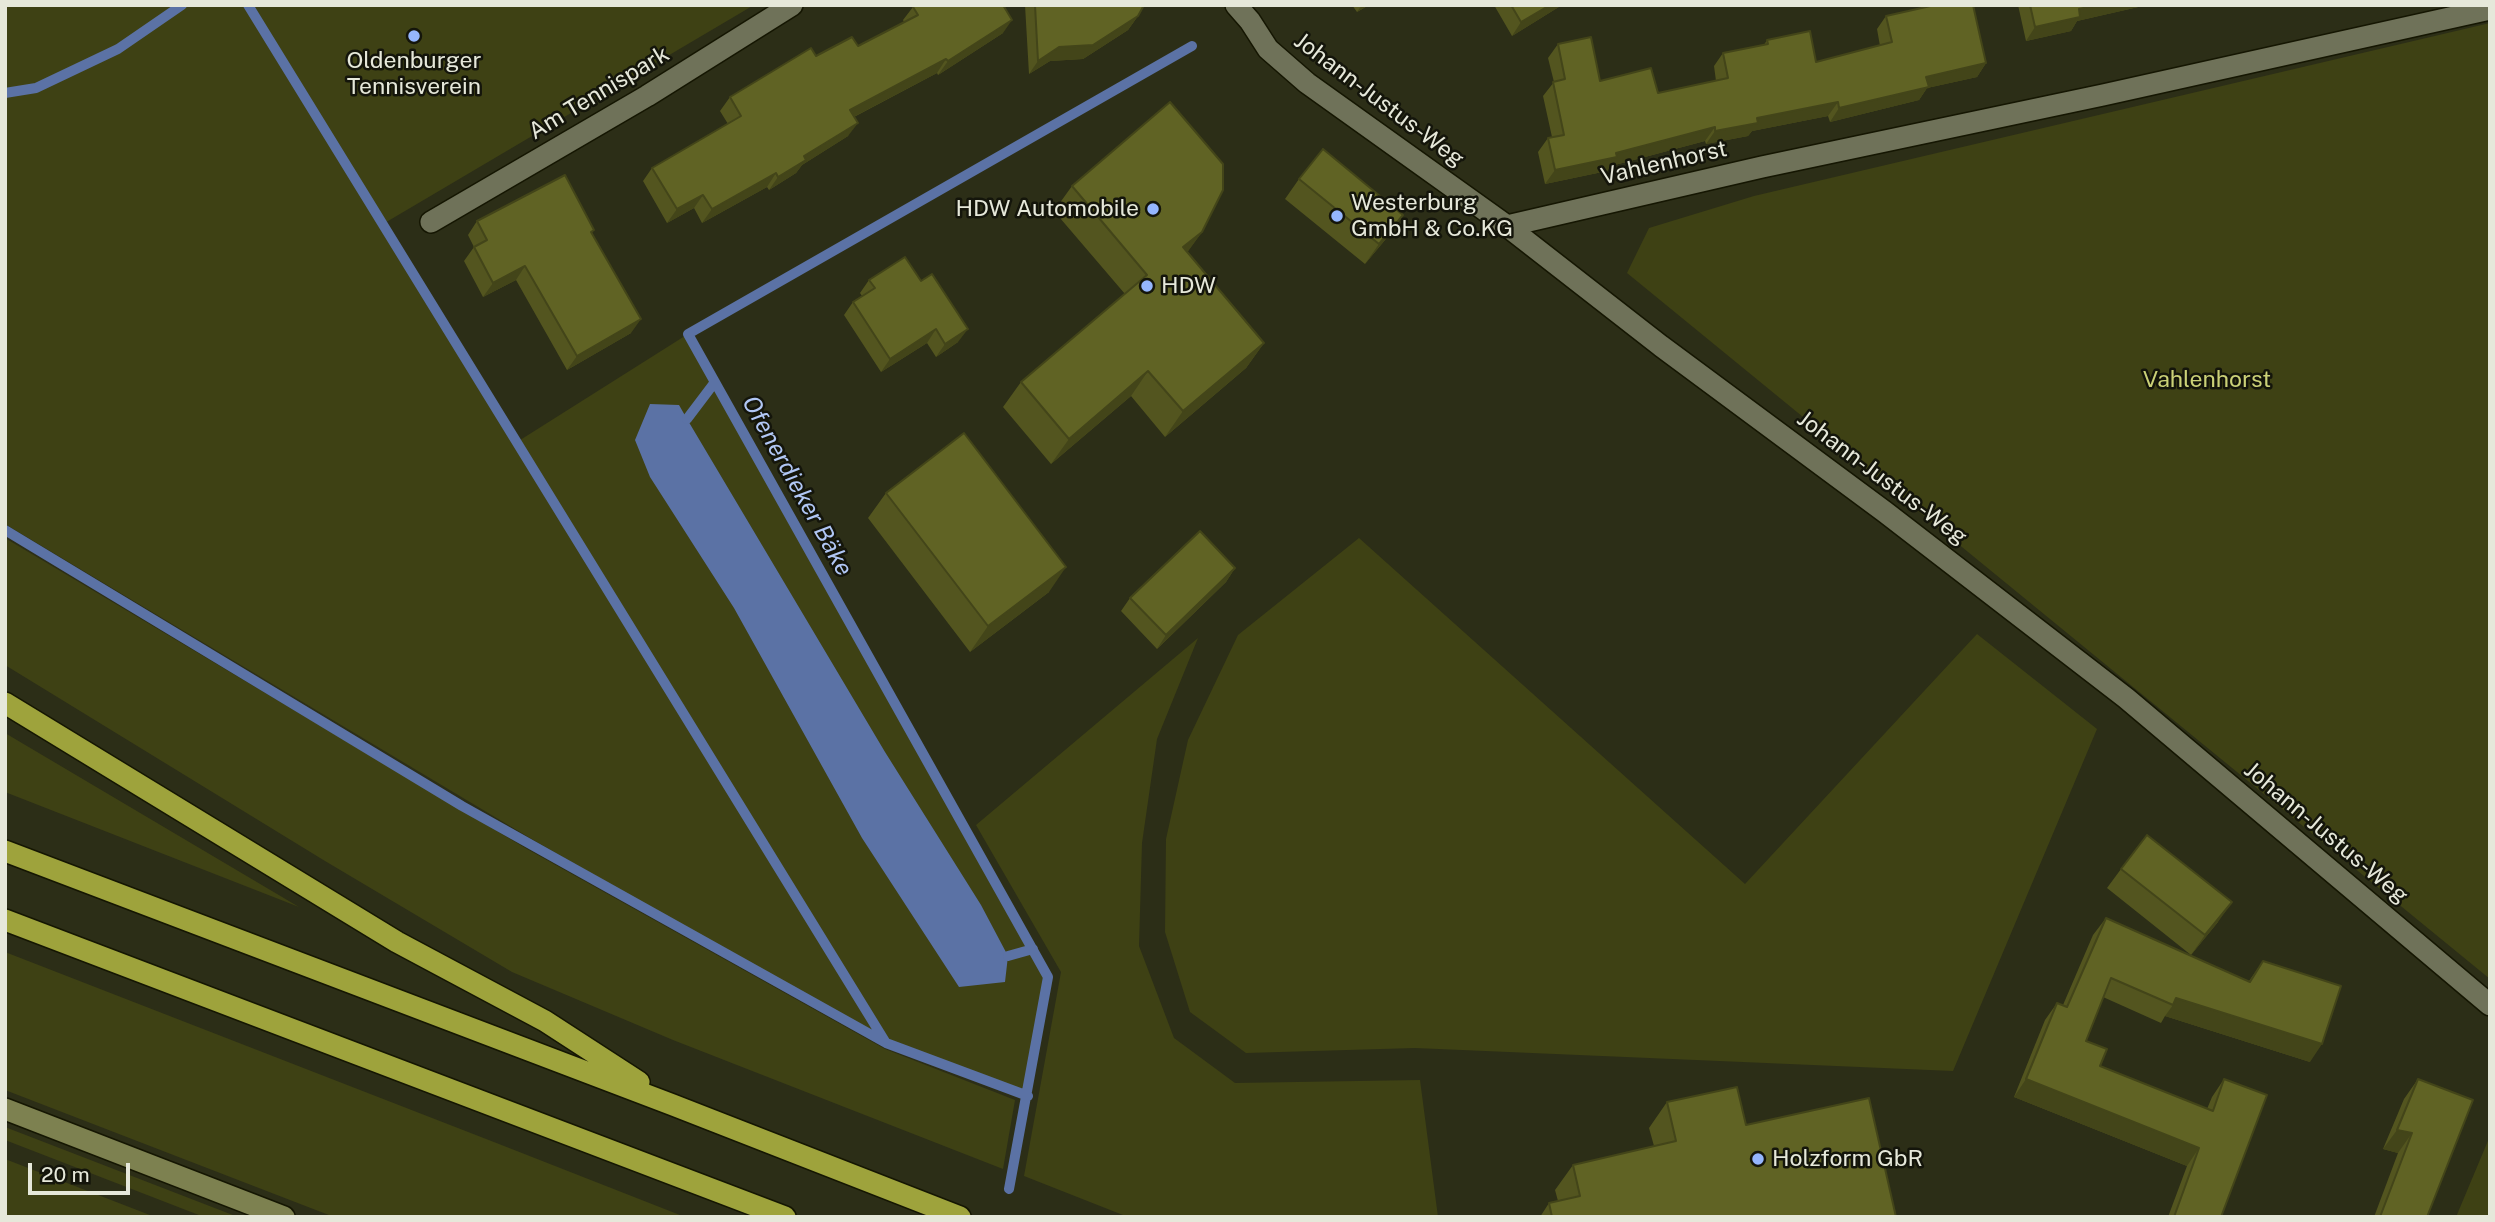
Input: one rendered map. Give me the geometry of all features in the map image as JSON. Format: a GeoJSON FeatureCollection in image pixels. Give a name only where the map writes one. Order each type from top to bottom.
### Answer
{"type":"FeatureCollection","features":[{"type":"Feature","properties":{"kind":"highway"},"geometry":{"type":"LineString","coordinates":[[5,703],[397,942],[545,1021],[673,1105]]}},
{"type":"Feature","properties":{"kind":"highway"},"geometry":{"type":"LineString","coordinates":[[5,851],[960,1217]]}},
{"type":"Feature","properties":{"kind":"highway"},"geometry":{"type":"LineString","coordinates":[[5,920],[785,1217]]}},
{"type":"Feature","properties":{"kind":"street","name":"Am Tennispark"},"geometry":{"type":"LineString","coordinates":[[431,222],[647,96],[792,5]]}},
{"type":"Feature","properties":{"kind":"street","name":"Johann-Justus-Weg"},"geometry":{"type":"LineString","coordinates":[[1236,5],[1268,49],[1307,83],[1507,226],[2126,698],[2490,1005]]}},
{"type":"Feature","properties":{"kind":"street","name":"Vahlenhorst"},"geometry":{"type":"LineString","coordinates":[[1507,226],[1762,167],[2490,9]]}},
{"type":"Feature","properties":{"kind":"street"},"geometry":{"type":"LineString","coordinates":[[5,1110],[284,1217]]}},
{"type":"Feature","properties":{"kind":"green space"},"geometry":{"type":"Polygon","coordinates":[[[5,5],[754,5],[383,224],[517,442],[688,334],[1048,977],[1028,1096],[886,1043],[530,838],[5,524],[5,5]]]}},
{"type":"Feature","properties":{"kind":"green space","name":"Vahlenhorst"},"geometry":{"type":"Polygon","coordinates":[[[2490,23],[2490,979],[1627,273],[1649,228],[1754,196],[2490,23]]]}},
{"type":"Feature","properties":{"kind":"green space"},"geometry":{"type":"Polygon","coordinates":[[[5,538],[527,849],[885,1049],[1015,1100],[1003,1169],[673,1040],[512,972],[5,665],[5,538]]]}},
{"type":"Feature","properties":{"kind":"green space"},"geometry":{"type":"Polygon","coordinates":[[[1359,538],[1745,884],[1977,634],[2097,729],[1953,1071],[1415,1048],[1246,1053],[1190,1012],[1165,932],[1166,839],[1188,740],[1238,635],[1359,538]]]}},
{"type":"Feature","properties":{"kind":"green space"},"geometry":{"type":"Polygon","coordinates":[[[1198,638],[1157,739],[1142,843],[1139,946],[1174,1038],[1235,1083],[1420,1080],[1438,1217],[1128,1217],[1024,1176],[1061,972],[976,825],[1198,638]]]}},
{"type":"Feature","properties":{"kind":"green space"},"geometry":{"type":"Polygon","coordinates":[[[5,733],[299,907],[5,792],[5,733]]]}},
{"type":"Feature","properties":{"kind":"green space"},"geometry":{"type":"Polygon","coordinates":[[[5,952],[685,1217],[334,1217],[5,1090],[5,952]]]}},
{"type":"Feature","properties":{"kind":"green space"},"geometry":{"type":"Polygon","coordinates":[[[5,1127],[238,1217],[204,1217],[5,1140],[5,1127]]]}},
{"type":"Feature","properties":{"kind":"green space"},"geometry":{"type":"Polygon","coordinates":[[[2490,1136],[2490,1217],[2456,1217],[2490,1136]]]}},
{"type":"Feature","properties":{"kind":"green space"},"geometry":{"type":"Polygon","coordinates":[[[5,1159],[155,1217],[5,1217],[5,1159]]]}},
{"type":"Feature","properties":{"kind":"water"},"geometry":{"type":"Polygon","coordinates":[[[650,404],[679,405],[885,752],[981,905],[1008,956],[1005,982],[959,987],[862,838],[734,608],[650,477],[635,440],[650,404]]]}},
{"type":"Feature","properties":{"kind":"building"},"geometry":{"type":"Polygon","coordinates":[[[1003,5],[1012,20],[948,61],[946,59],[850,110],[858,123],[804,156],[806,160],[778,177],[776,173],[712,209],[703,195],[677,209],[652,168],[741,116],[730,97],[811,48],[816,56],[852,37],[858,46],[918,15],[913,7],[1003,5]]]}},
{"type":"Feature","properties":{"kind":"building"},"geometry":{"type":"Polygon","coordinates":[[[1035,5],[1144,5],[1138,16],[1093,45],[1059,47],[1038,61],[1035,5]]]}},
{"type":"Feature","properties":{"kind":"building"},"geometry":{"type":"Polygon","coordinates":[[[1511,5],[1550,5],[1521,22],[1511,5]]]}},
{"type":"Feature","properties":{"kind":"building"},"geometry":{"type":"Polygon","coordinates":[[[1935,5],[1973,5],[1986,63],[1926,77],[1929,87],[1839,108],[1838,102],[1757,118],[1758,123],[1715,131],[1715,127],[1616,153],[1617,157],[1555,170],[1548,138],[1564,135],[1553,82],[1565,79],[1558,44],[1591,37],[1600,81],[1651,68],[1658,93],[1728,78],[1723,53],[1768,44],[1767,40],[1810,31],[1816,62],[1892,42],[1886,16],[1935,5]]]}},
{"type":"Feature","properties":{"kind":"building"},"geometry":{"type":"Polygon","coordinates":[[[2030,5],[2097,5],[2079,9],[2080,17],[2035,27],[2030,5]]]}},
{"type":"Feature","properties":{"kind":"building","name":"HDW"},"geometry":{"type":"Polygon","coordinates":[[[1170,102],[1223,164],[1223,190],[1202,232],[1183,247],[1264,343],[1183,411],[1148,371],[1069,439],[1021,382],[1147,275],[1072,186],[1170,102]]]}},
{"type":"Feature","properties":{"kind":"building"},"geometry":{"type":"Polygon","coordinates":[[[1323,149],[1403,215],[1379,244],[1299,179],[1323,149]]]}},
{"type":"Feature","properties":{"kind":"building"},"geometry":{"type":"Polygon","coordinates":[[[565,175],[594,230],[591,232],[641,319],[577,356],[525,266],[493,283],[474,247],[487,240],[477,221],[565,175]]]}},
{"type":"Feature","properties":{"kind":"building"},"geometry":{"type":"Polygon","coordinates":[[[905,257],[921,281],[932,274],[968,329],[945,344],[936,329],[890,359],[853,302],[875,288],[869,280],[905,257]]]}},
{"type":"Feature","properties":{"kind":"building"},"geometry":{"type":"Polygon","coordinates":[[[964,433],[1066,567],[988,626],[886,493],[964,433]]]}},
{"type":"Feature","properties":{"kind":"building"},"geometry":{"type":"Polygon","coordinates":[[[1200,531],[1235,568],[1166,635],[1130,598],[1200,531]]]}},
{"type":"Feature","properties":{"kind":"building"},"geometry":{"type":"Polygon","coordinates":[[[2147,835],[2232,902],[2205,935],[2121,869],[2147,835]]]}},
{"type":"Feature","properties":{"kind":"building"},"geometry":{"type":"Polygon","coordinates":[[[2106,918],[2250,982],[2263,961],[2341,986],[2322,1044],[2176,998],[2173,1005],[2111,978],[2086,1041],[2107,1049],[2100,1066],[2213,1111],[2224,1079],[2267,1095],[2221,1217],[2174,1217],[2199,1148],[2026,1079],[2057,1003],[2067,1007],[2106,918]]]}},
{"type":"Feature","properties":{"kind":"building"},"geometry":{"type":"Polygon","coordinates":[[[2418,1079],[2473,1100],[2427,1217],[2380,1217],[2412,1133],[2397,1130],[2418,1079]]]}},
{"type":"Feature","properties":{"kind":"building","name":"Holzform GbR"},"geometry":{"type":"Polygon","coordinates":[[[1737,1087],[1746,1125],[1869,1098],[1896,1217],[1552,1217],[1549,1203],[1580,1196],[1573,1165],[1676,1141],[1667,1102],[1737,1087]]]}},
{"type":"Feature","properties":{"kind":"waterway"},"geometry":{"type":"LineString","coordinates":[[5,93],[36,88],[118,49],[182,5]]}},
{"type":"Feature","properties":{"kind":"waterway"},"geometry":{"type":"LineString","coordinates":[[248,5],[886,1043]]}},
{"type":"Feature","properties":{"kind":"waterway","name":"Ofenerdieker Bäke"},"geometry":{"type":"LineString","coordinates":[[1009,1189],[1048,977],[688,334],[1192,46]]}},
{"type":"Feature","properties":{"kind":"waterway"},"geometry":{"type":"LineString","coordinates":[[687,419],[715,382]]}},
{"type":"Feature","properties":{"kind":"waterway"},"geometry":{"type":"LineString","coordinates":[[5,530],[462,806],[886,1043],[1028,1096]]}},
{"type":"Feature","properties":{"kind":"waterway"},"geometry":{"type":"LineString","coordinates":[[1008,956],[1033,949]]}},
{"type":"Feature","properties":{"kind":"place","name":"Oldenburger Tennisverein"},"geometry":{"type":"Point","coordinates":[414,36]}},
{"type":"Feature","properties":{"kind":"place","name":"HDW Automobile"},"geometry":{"type":"Point","coordinates":[1153,209]}},
{"type":"Feature","properties":{"kind":"place","name":"Westerburg GmbH & Co.KG"},"geometry":{"type":"Point","coordinates":[1337,216]}},
{"type":"Feature","properties":{"kind":"place","name":"HDW"},"geometry":{"type":"Point","coordinates":[1147,286]}},
{"type":"Feature","properties":{"kind":"place","name":"Holzform GbR"},"geometry":{"type":"Point","coordinates":[1758,1159]}}]}
